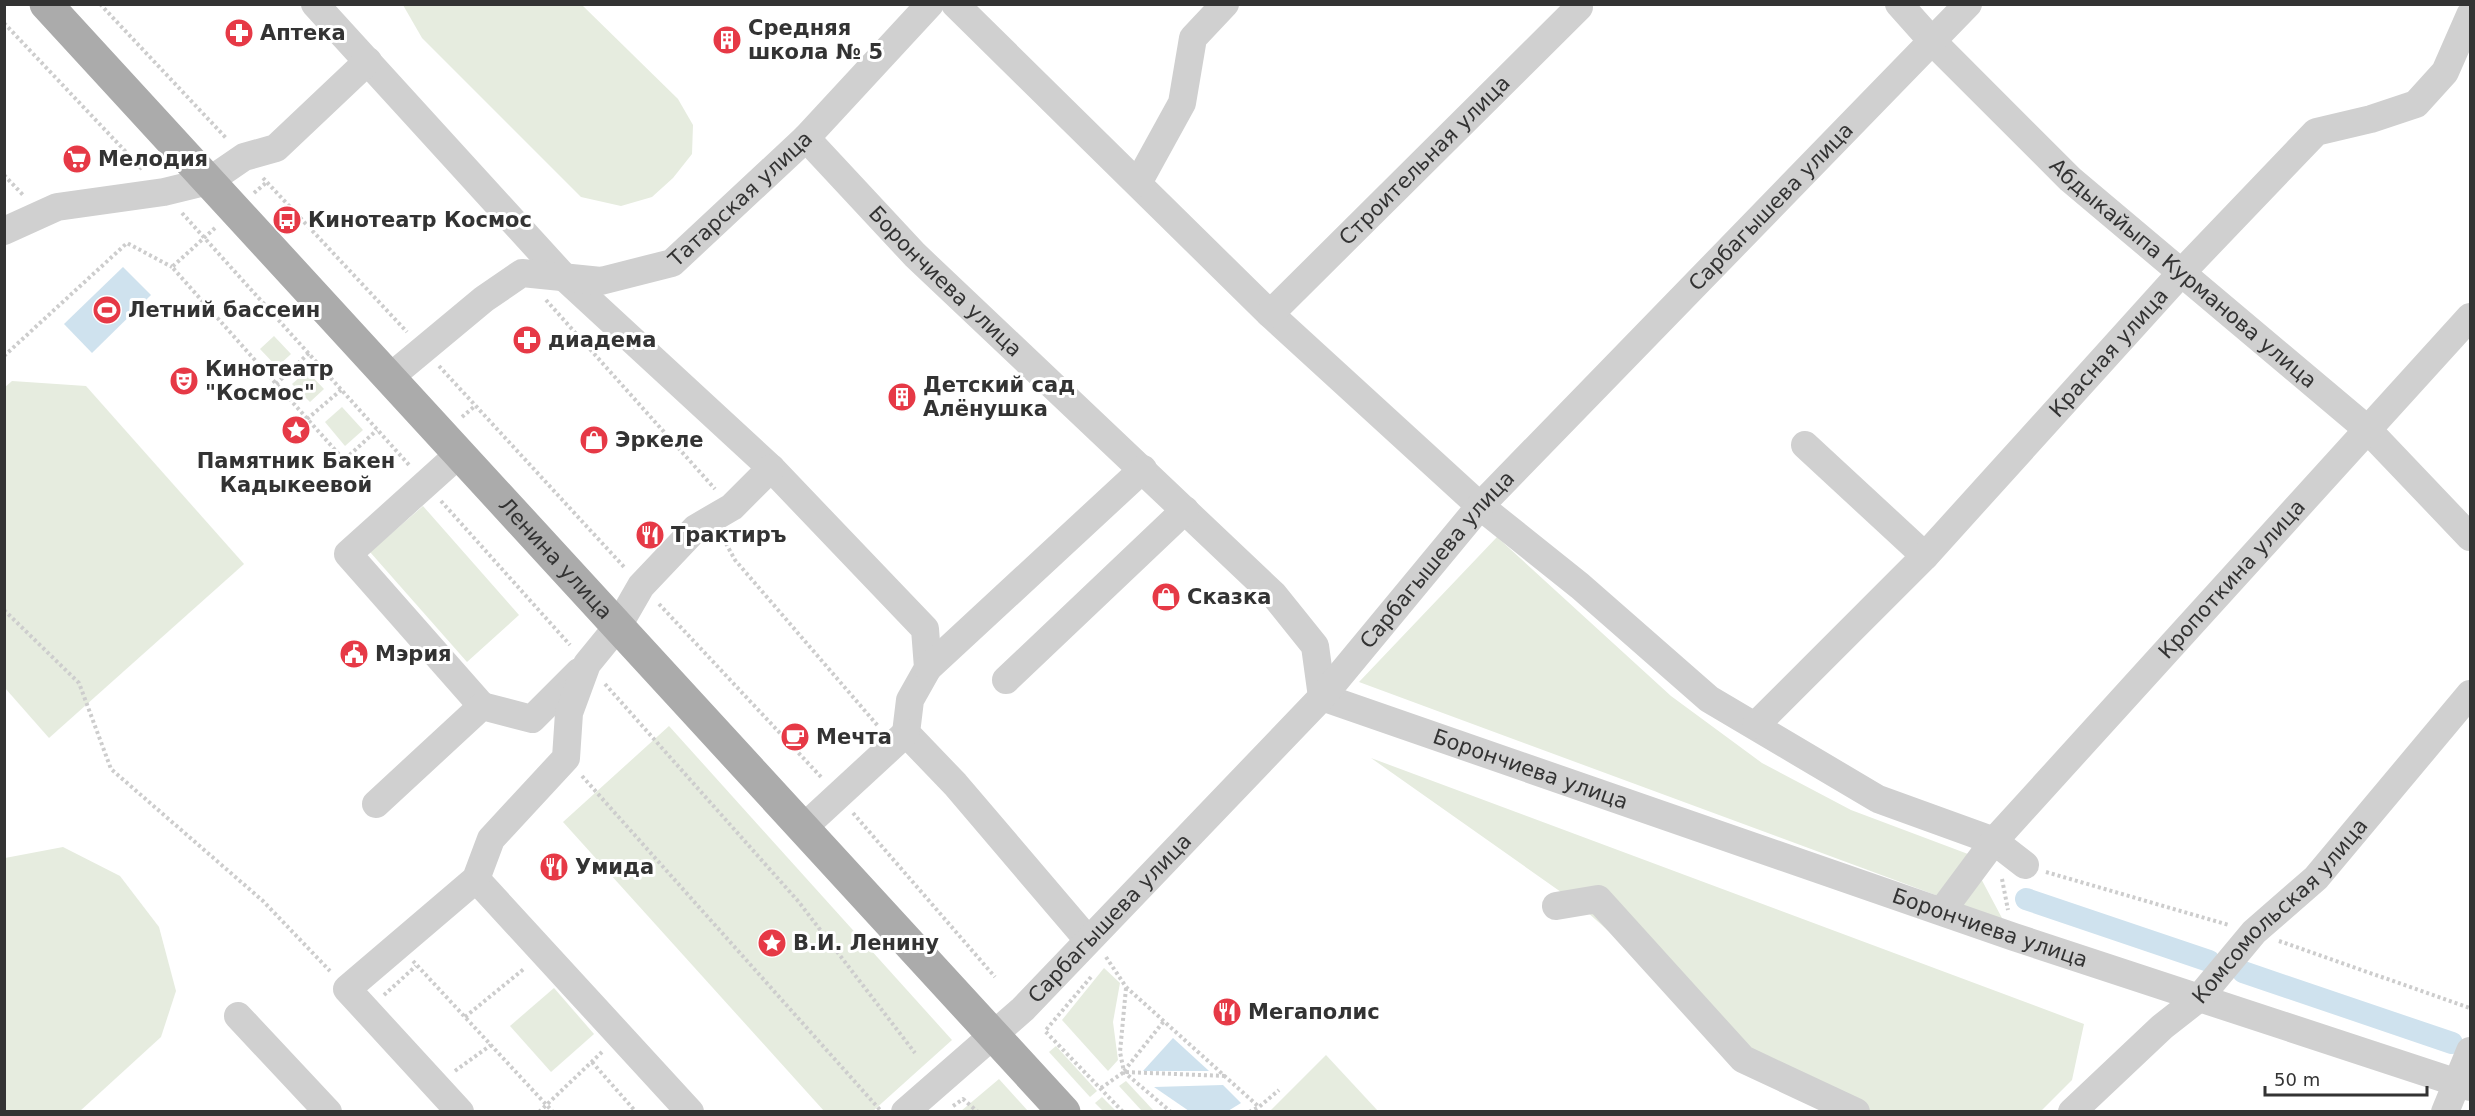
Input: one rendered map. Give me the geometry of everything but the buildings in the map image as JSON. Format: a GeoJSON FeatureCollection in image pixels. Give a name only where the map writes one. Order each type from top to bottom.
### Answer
{"type":"FeatureCollection","features":[{"type":"Feature","properties":{"kind":"main road","name":"Ленина улица"},"geometry":{"type":"LineString","coordinates":[[46,4],[1064,1112]]}},
{"type":"Feature","properties":{"kind":"street"},"geometry":{"type":"LineString","coordinates":[[315,4],[565,278],[771,468],[925,628],[928,668]]}},
{"type":"Feature","properties":{"kind":"street","name":"Татарская улица"},"geometry":{"type":"LineString","coordinates":[[522,273],[601,281],[672,263],[806,138],[930,4]]}},
{"type":"Feature","properties":{"kind":"street"},"geometry":{"type":"LineString","coordinates":[[956,4],[1270,314],[1480,506],[1580,586],[1709,699],[1878,799],[1994,841],[2025,865]]}},
{"type":"Feature","properties":{"kind":"street"},"geometry":{"type":"LineString","coordinates":[[1138,183],[1182,103],[1193,38],[1225,4]]}},
{"type":"Feature","properties":{"kind":"street","name":"Абдыкайыпа Курманова улица"},"geometry":{"type":"LineString","coordinates":[[1899,4],[1932,41],[2070,179],[2367,429],[2470,537]]}},
{"type":"Feature","properties":{"kind":"street","name":"Сарбагышева улица"},"geometry":{"type":"LineString","coordinates":[[905,1112],[993,1034],[1097,949],[1322,697],[1480,506],[1968,4]]}},
{"type":"Feature","properties":{"kind":"street","name":"Строительная улица"},"geometry":{"type":"LineString","coordinates":[[1270,314],[1579,7]]}},
{"type":"Feature","properties":{"kind":"street","name":"Красная улица"},"geometry":{"type":"LineString","coordinates":[[1756,726],[1925,556],[2182,272],[2316,132],[2371,119],[2416,104],[2445,72],[2470,15]]}},
{"type":"Feature","properties":{"kind":"street"},"geometry":{"type":"LineString","coordinates":[[4,231],[57,207],[164,192],[208,181],[244,157],[276,148],[368,61]]}},
{"type":"Feature","properties":{"kind":"street","name":"Борончиева улица"},"geometry":{"type":"LineString","coordinates":[[806,138],[915,255],[1274,595],[1315,646],[1322,697],[2014,937],[2464,1084]]}},
{"type":"Feature","properties":{"kind":"street"},"geometry":{"type":"LineString","coordinates":[[389,378],[484,299],[522,273]]}},
{"type":"Feature","properties":{"kind":"street","name":"Кропоткина улица"},"geometry":{"type":"LineString","coordinates":[[1942,911],[1994,841],[2470,317]]}},
{"type":"Feature","properties":{"kind":"street"},"geometry":{"type":"LineString","coordinates":[[1805,445],[1925,556]]}},
{"type":"Feature","properties":{"kind":"street"},"geometry":{"type":"LineString","coordinates":[[459,454],[348,554],[482,706],[532,719],[587,664],[618,626],[641,586],[696,528],[732,507],[771,468]]}},
{"type":"Feature","properties":{"kind":"street"},"geometry":{"type":"LineString","coordinates":[[803,828],[906,733],[910,700],[928,668],[1143,469]]}},
{"type":"Feature","properties":{"kind":"street"},"geometry":{"type":"LineString","coordinates":[[1006,680],[1185,510]]}},
{"type":"Feature","properties":{"kind":"street"},"geometry":{"type":"LineString","coordinates":[[460,1112],[347,989],[408,955],[476,879],[491,839],[566,758],[569,713],[587,664]]}},
{"type":"Feature","properties":{"kind":"street","name":"Комсомольская улица"},"geometry":{"type":"LineString","coordinates":[[2072,1112],[2162,1027],[2199,998],[2253,932],[2316,879],[2470,694]]}},
{"type":"Feature","properties":{"kind":"street"},"geometry":{"type":"LineString","coordinates":[[376,804],[482,706]]}},
{"type":"Feature","properties":{"kind":"street"},"geometry":{"type":"LineString","coordinates":[[906,733],[955,784],[1097,949]]}},
{"type":"Feature","properties":{"kind":"street"},"geometry":{"type":"LineString","coordinates":[[476,879],[690,1112]]}},
{"type":"Feature","properties":{"kind":"street"},"geometry":{"type":"LineString","coordinates":[[1556,906],[1598,899],[1743,1059],[1856,1112]]}},
{"type":"Feature","properties":{"kind":"street"},"geometry":{"type":"LineString","coordinates":[[238,1016],[328,1112]]}},
{"type":"Feature","properties":{"kind":"street"},"geometry":{"type":"LineString","coordinates":[[2445,1112],[2464,1084],[2470,1051]]}},
{"type":"Feature","properties":{"kind":"path"},"geometry":{"type":"LineString","coordinates":[[100,4],[838,796],[995,977]]}},
{"type":"Feature","properties":{"kind":"path"},"geometry":{"type":"LineString","coordinates":[[4,23],[164,192],[798,901],[915,1053]]}},
{"type":"Feature","properties":{"kind":"path"},"geometry":{"type":"LineString","coordinates":[[172,267],[204,238]]}},
{"type":"Feature","properties":{"kind":"path"},"geometry":{"type":"LineString","coordinates":[[4,357],[127,243],[172,267],[344,459],[377,430]]}},
{"type":"Feature","properties":{"kind":"path"},"geometry":{"type":"LineString","coordinates":[[522,273],[732,507]]}},
{"type":"Feature","properties":{"kind":"path"},"geometry":{"type":"LineString","coordinates":[[276,384],[309,353]]}},
{"type":"Feature","properties":{"kind":"path"},"geometry":{"type":"LineString","coordinates":[[307,419],[341,390]]}},
{"type":"Feature","properties":{"kind":"path"},"geometry":{"type":"LineString","coordinates":[[4,610],[79,683],[111,769],[263,901],[347,989]]}},
{"type":"Feature","properties":{"kind":"path"},"geometry":{"type":"LineString","coordinates":[[566,758],[881,1112]]}},
{"type":"Feature","properties":{"kind":"path"},"geometry":{"type":"LineString","coordinates":[[1994,841],[2014,937]]}},
{"type":"Feature","properties":{"kind":"path"},"geometry":{"type":"LineString","coordinates":[[1097,949],[1099,967]]}},
{"type":"Feature","properties":{"kind":"path"},"geometry":{"type":"LineString","coordinates":[[1097,949],[1126,987],[1259,1107]]}},
{"type":"Feature","properties":{"kind":"path"},"geometry":{"type":"LineString","coordinates":[[465,1017],[544,953]]}},
{"type":"Feature","properties":{"kind":"path"},"geometry":{"type":"LineString","coordinates":[[367,1010],[408,955],[554,1112]]}},
{"type":"Feature","properties":{"kind":"path"},"geometry":{"type":"LineString","coordinates":[[1092,976],[1046,1031],[1123,1112]]}},
{"type":"Feature","properties":{"kind":"path"},"geometry":{"type":"LineString","coordinates":[[1126,987],[1120,1052],[1124,1072],[1171,1112]]}},
{"type":"Feature","properties":{"kind":"path"},"geometry":{"type":"LineString","coordinates":[[1101,1088],[1124,1072],[1164,1021]]}},
{"type":"Feature","properties":{"kind":"path"},"geometry":{"type":"LineString","coordinates":[[539,1112],[620,1035]]}},
{"type":"Feature","properties":{"kind":"path"},"geometry":{"type":"LineString","coordinates":[[436,1085],[491,1045]]}},
{"type":"Feature","properties":{"kind":"path"},"geometry":{"type":"LineString","coordinates":[[592,1062],[636,1112]]}},
{"type":"Feature","properties":{"kind":"path"},"geometry":{"type":"LineString","coordinates":[[1124,1072],[1227,1076]]}},
{"type":"Feature","properties":{"kind":"path"},"geometry":{"type":"LineString","coordinates":[[1250,1112],[1279,1090]]}},
{"type":"Feature","properties":{"kind":"path"},"geometry":{"type":"LineString","coordinates":[[963,1099],[978,1112]]}},
{"type":"Feature","properties":{"kind":"shaded area"},"geometry":{"type":"Polygon","coordinates":[[[403,5],[582,5],[678,99],[693,125],[692,154],[673,178],[652,197],[621,206],[581,197],[422,38],[403,5]]]}},
{"type":"Feature","properties":{"kind":"shaded area"},"geometry":{"type":"Polygon","coordinates":[[[274,336],[291,354],[277,367],[260,349],[274,336]]]}},
{"type":"Feature","properties":{"kind":"shaded area"},"geometry":{"type":"Polygon","coordinates":[[[307,371],[324,389],[310,402],[292,384],[307,371]]]}},
{"type":"Feature","properties":{"kind":"shaded area"},"geometry":{"type":"Polygon","coordinates":[[[12,381],[86,386],[244,564],[49,738],[5,688],[4,388],[12,381]]]}},
{"type":"Feature","properties":{"kind":"shaded area"},"geometry":{"type":"Polygon","coordinates":[[[342,407],[363,430],[345,446],[325,422],[342,407]]]}},
{"type":"Feature","properties":{"kind":"shaded area"},"geometry":{"type":"Polygon","coordinates":[[[423,506],[519,615],[467,662],[370,552],[423,506]]]}},
{"type":"Feature","properties":{"kind":"shaded area"},"geometry":{"type":"Polygon","coordinates":[[[1497,537],[1671,696],[1762,763],[1851,810],[1968,854],[2003,920],[1359,682],[1497,537]]]}},
{"type":"Feature","properties":{"kind":"shaded area"},"geometry":{"type":"Polygon","coordinates":[[[669,726],[952,1040],[873,1111],[824,1111],[563,822],[669,726]]]}},
{"type":"Feature","properties":{"kind":"shaded area"},"geometry":{"type":"Polygon","coordinates":[[[1371,758],[2084,1024],[2072,1080],[2041,1111],[1862,1111],[1762,1062],[1691,1004],[1578,904],[1371,758]]]}},
{"type":"Feature","properties":{"kind":"shaded area"},"geometry":{"type":"Polygon","coordinates":[[[63,847],[120,876],[159,927],[176,991],[161,1037],[80,1111],[5,1111],[5,858],[63,847]]]}},
{"type":"Feature","properties":{"kind":"shaded area"},"geometry":{"type":"Polygon","coordinates":[[[1104,968],[1120,983],[1113,1022],[1118,1060],[1108,1071],[1062,1020],[1104,968]]]}},
{"type":"Feature","properties":{"kind":"shaded area"},"geometry":{"type":"Polygon","coordinates":[[[554,988],[594,1034],[551,1072],[510,1026],[554,988]]]}},
{"type":"Feature","properties":{"kind":"shaded area"},"geometry":{"type":"Polygon","coordinates":[[[1056,1046],[1097,1091],[1090,1097],[1049,1052],[1056,1046]]]}},
{"type":"Feature","properties":{"kind":"shaded area"},"geometry":{"type":"Polygon","coordinates":[[[1326,1055],[1378,1111],[1270,1111],[1326,1055]]]}},
{"type":"Feature","properties":{"kind":"shaded area"},"geometry":{"type":"Polygon","coordinates":[[[999,1079],[1028,1111],[961,1111],[999,1079]]]}},
{"type":"Feature","properties":{"kind":"shaded area"},"geometry":{"type":"Polygon","coordinates":[[[1126,1081],[1154,1111],[1142,1111],[1119,1086],[1126,1081]]]}},
{"type":"Feature","properties":{"kind":"shaded area"},"geometry":{"type":"Polygon","coordinates":[[[1102,1097],[1116,1111],[1103,1111],[1095,1103],[1102,1097]]]}},
{"type":"Feature","properties":{"kind":"water","name":"Летний бассеин"},"geometry":{"type":"Polygon","coordinates":[[[123,267],[151,295],[92,353],[64,324],[123,267]]]}},
{"type":"Feature","properties":{"kind":"water"},"geometry":{"type":"Polygon","coordinates":[[[1173,1038],[1209,1071],[1143,1071],[1173,1038]]]}},
{"type":"Feature","properties":{"kind":"water"},"geometry":{"type":"Polygon","coordinates":[[[1223,1085],[1241,1103],[1228,1111],[1189,1111],[1154,1087],[1223,1085]]]}},
{"type":"Feature","properties":{"kind":"waterway"},"geometry":{"type":"LineString","coordinates":[[2026,899],[2209,961]]}},
{"type":"Feature","properties":{"kind":"waterway"},"geometry":{"type":"LineString","coordinates":[[2243,972],[2452,1043]]}},
{"type":"Feature","properties":{"kind":"place","name":"Аптека"},"geometry":{"type":"Point","coordinates":[239,33]}},
{"type":"Feature","properties":{"kind":"place","name":"Средняя школа № 5"},"geometry":{"type":"Point","coordinates":[727,40]}},
{"type":"Feature","properties":{"kind":"place","name":"Мелодия"},"geometry":{"type":"Point","coordinates":[77,159]}},
{"type":"Feature","properties":{"kind":"place","name":"Кинотеатр Космос"},"geometry":{"type":"Point","coordinates":[287,220]}},
{"type":"Feature","properties":{"kind":"place","name":"Летний бассеин"},"geometry":{"type":"Point","coordinates":[107,310]}},
{"type":"Feature","properties":{"kind":"place","name":"диадема"},"geometry":{"type":"Point","coordinates":[527,340]}},
{"type":"Feature","properties":{"kind":"place","name":"Кинотеатр \"Космос\""},"geometry":{"type":"Point","coordinates":[184,381]}},
{"type":"Feature","properties":{"kind":"place","name":"Детский сад Алёнушка"},"geometry":{"type":"Point","coordinates":[902,397]}},
{"type":"Feature","properties":{"kind":"place","name":"Памятник Бакен Кадыкеевой"},"geometry":{"type":"Point","coordinates":[296,430]}},
{"type":"Feature","properties":{"kind":"place","name":"Эркеле"},"geometry":{"type":"Point","coordinates":[594,440]}},
{"type":"Feature","properties":{"kind":"place","name":"Трактиръ"},"geometry":{"type":"Point","coordinates":[650,535]}},
{"type":"Feature","properties":{"kind":"place","name":"Сказка"},"geometry":{"type":"Point","coordinates":[1166,597]}},
{"type":"Feature","properties":{"kind":"place","name":"Мэрия"},"geometry":{"type":"Point","coordinates":[354,654]}},
{"type":"Feature","properties":{"kind":"place","name":"Мечта"},"geometry":{"type":"Point","coordinates":[795,737]}},
{"type":"Feature","properties":{"kind":"place","name":"Умида"},"geometry":{"type":"Point","coordinates":[554,867]}},
{"type":"Feature","properties":{"kind":"place","name":"В.И. Ленину"},"geometry":{"type":"Point","coordinates":[772,943]}},
{"type":"Feature","properties":{"kind":"place","name":"Мегаполис"},"geometry":{"type":"Point","coordinates":[1227,1012]}}]}
